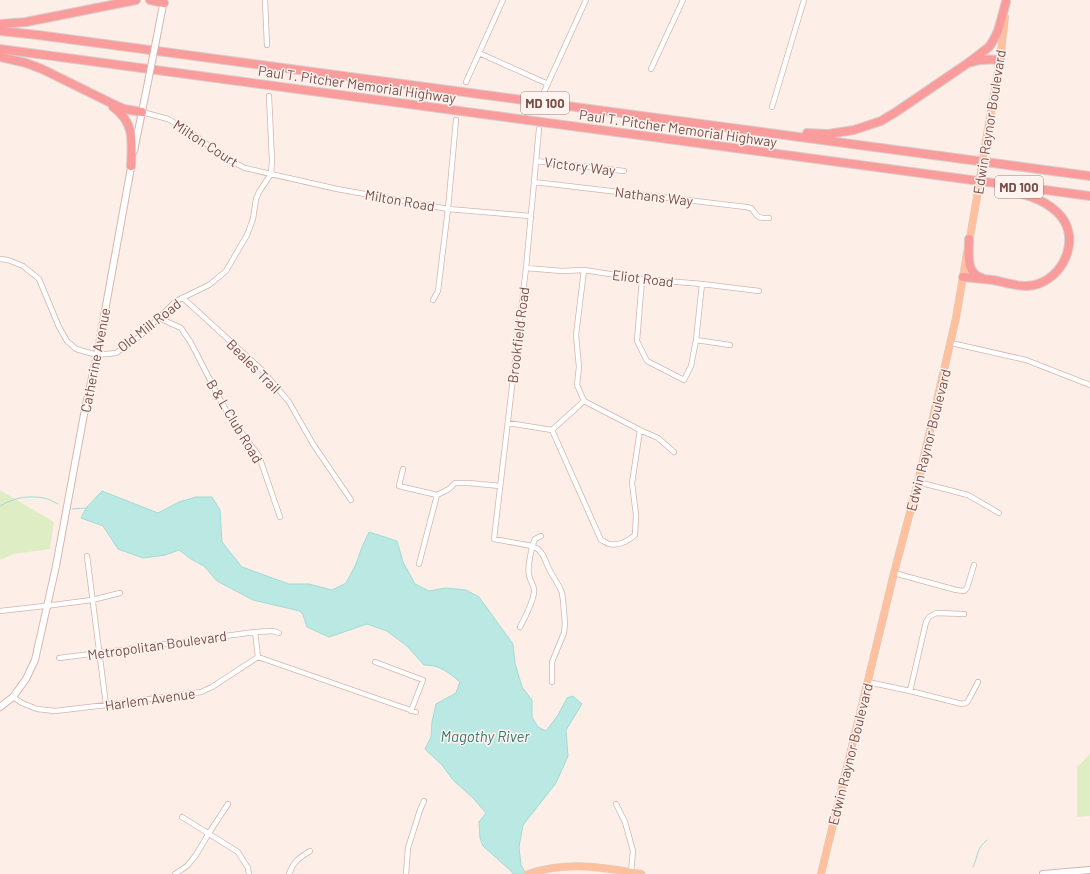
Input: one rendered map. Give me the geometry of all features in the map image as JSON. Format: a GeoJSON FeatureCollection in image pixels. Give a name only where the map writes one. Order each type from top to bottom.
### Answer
{"type":"FeatureCollection","features":[{"type":"Feature","properties":{"kind":"highway"},"geometry":{"type":"LineString","coordinates":[[0,24],[26,22],[136,0]]}},
{"type":"Feature","properties":{"kind":"highway"},"geometry":{"type":"LineString","coordinates":[[150,0],[164,1]]}},
{"type":"Feature","properties":{"kind":"highway"},"geometry":{"type":"LineString","coordinates":[[645,116],[794,132],[828,134],[866,126],[886,118],[896,112],[989,47],[998,31],[1006,1]]}},
{"type":"Feature","properties":{"kind":"highway","name":"Paul T. Pitcher Memorial Highway"},"geometry":{"type":"LineString","coordinates":[[0,30],[1090,176]]}},
{"type":"Feature","properties":{"kind":"highway","name":"Paul T. Pitcher Memorial Highway"},"geometry":{"type":"LineString","coordinates":[[0,49],[1090,196]]}},
{"type":"Feature","properties":{"kind":"highway"},"geometry":{"type":"LineString","coordinates":[[0,57],[42,69],[124,109],[142,112]]}},
{"type":"Feature","properties":{"kind":"highway"},"geometry":{"type":"LineString","coordinates":[[968,63],[982,60],[1000,60]]}},
{"type":"Feature","properties":{"kind":"highway"},"geometry":{"type":"LineString","coordinates":[[97,97],[124,116],[128,123],[133,140],[131,166]]}},
{"type":"Feature","properties":{"kind":"highway"},"geometry":{"type":"LineString","coordinates":[[949,178],[1034,197],[1043,201],[1059,213],[1064,220],[1068,230],[1069,243],[1066,257],[1058,270],[1046,280],[1038,284],[1022,286],[978,277],[973,273],[969,265],[969,239]]}},
{"type":"Feature","properties":{"kind":"highway"},"geometry":{"type":"LineString","coordinates":[[963,277],[992,280]]}},
{"type":"Feature","properties":{"kind":"main road","name":"Edwin Raynor Boulevard"},"geometry":{"type":"LineString","coordinates":[[821,874],[951,343],[1000,60],[1006,1]]}},
{"type":"Feature","properties":{"kind":"main road"},"geometry":{"type":"LineString","coordinates":[[529,874],[554,868],[583,866],[604,867],[642,874]]}},
{"type":"Feature","properties":{"kind":"street"},"geometry":{"type":"LineString","coordinates":[[265,0],[267,45]]}},
{"type":"Feature","properties":{"kind":"street"},"geometry":{"type":"LineString","coordinates":[[466,82],[502,0]]}},
{"type":"Feature","properties":{"kind":"street"},"geometry":{"type":"LineString","coordinates":[[544,92],[586,0]]}},
{"type":"Feature","properties":{"kind":"street"},"geometry":{"type":"LineString","coordinates":[[651,69],[683,0]]}},
{"type":"Feature","properties":{"kind":"street"},"geometry":{"type":"LineString","coordinates":[[772,107],[804,0]]}},
{"type":"Feature","properties":{"kind":"street","name":"Catherine Avenue"},"geometry":{"type":"LineString","coordinates":[[0,707],[14,697],[36,660],[56,566],[131,166],[164,1]]}},
{"type":"Feature","properties":{"kind":"street"},"geometry":{"type":"LineString","coordinates":[[479,53],[548,84]]}},
{"type":"Feature","properties":{"kind":"street"},"geometry":{"type":"LineString","coordinates":[[269,96],[272,160],[271,174]]}},
{"type":"Feature","properties":{"kind":"street","name":"Milton Court"},"geometry":{"type":"LineString","coordinates":[[142,112],[168,118],[189,130],[225,158],[245,168],[271,174]]}},
{"type":"Feature","properties":{"kind":"street"},"geometry":{"type":"LineString","coordinates":[[433,300],[438,291],[448,209],[456,120]]}},
{"type":"Feature","properties":{"kind":"street","name":"Brookfield Road"},"geometry":{"type":"LineString","coordinates":[[532,546],[494,540],[526,268],[539,129]]}},
{"type":"Feature","properties":{"kind":"street","name":"Victory Way"},"geometry":{"type":"LineString","coordinates":[[536,161],[624,171]]}},
{"type":"Feature","properties":{"kind":"street","name":"Milton Road"},"geometry":{"type":"LineString","coordinates":[[271,174],[337,189],[448,209],[530,216]]}},
{"type":"Feature","properties":{"kind":"street","name":"Old Mill Road"},"geometry":{"type":"LineString","coordinates":[[0,259],[8,260],[23,266],[39,279],[59,327],[68,341],[76,349],[96,355],[116,353],[139,337],[176,301],[209,285],[226,271],[247,235],[253,219],[256,199],[271,174]]}},
{"type":"Feature","properties":{"kind":"street","name":"Nathans Way"},"geometry":{"type":"LineString","coordinates":[[534,182],[746,207],[751,208],[760,218],[769,218]]}},
{"type":"Feature","properties":{"kind":"street","name":"Eliot Road"},"geometry":{"type":"LineString","coordinates":[[526,268],[562,272],[584,270],[642,279],[759,291]]}},
{"type":"Feature","properties":{"kind":"street"},"geometry":{"type":"LineString","coordinates":[[584,270],[576,335],[579,367],[577,385],[584,401],[658,438],[674,452]]}},
{"type":"Feature","properties":{"kind":"street"},"geometry":{"type":"LineString","coordinates":[[642,279],[637,341],[647,360],[684,380],[692,366],[702,284]]}},
{"type":"Feature","properties":{"kind":"street","name":"Beales Trail"},"geometry":{"type":"LineString","coordinates":[[182,298],[263,371],[289,402],[313,444],[351,500]]}},
{"type":"Feature","properties":{"kind":"street","name":"B & L Club Road"},"geometry":{"type":"LineString","coordinates":[[160,318],[180,328],[191,343],[226,410],[259,456],[280,517]]}},
{"type":"Feature","properties":{"kind":"street"},"geometry":{"type":"LineString","coordinates":[[696,340],[730,345]]}},
{"type":"Feature","properties":{"kind":"street"},"geometry":{"type":"LineString","coordinates":[[951,343],[1026,360],[1090,385]]}},
{"type":"Feature","properties":{"kind":"street"},"geometry":{"type":"LineString","coordinates":[[552,430],[584,401]]}},
{"type":"Feature","properties":{"kind":"street"},"geometry":{"type":"LineString","coordinates":[[508,423],[552,430]]}},
{"type":"Feature","properties":{"kind":"street"},"geometry":{"type":"LineString","coordinates":[[552,430],[601,540],[610,544],[621,544],[629,541],[635,535],[636,515],[632,483],[640,430]]}},
{"type":"Feature","properties":{"kind":"street"},"geometry":{"type":"LineString","coordinates":[[403,469],[399,486],[437,495],[455,483],[469,482],[500,486]]}},
{"type":"Feature","properties":{"kind":"street"},"geometry":{"type":"LineString","coordinates":[[918,482],[968,495],[999,513]]}},
{"type":"Feature","properties":{"kind":"street"},"geometry":{"type":"LineString","coordinates":[[419,564],[437,495]]}},
{"type":"Feature","properties":{"kind":"street"},"geometry":{"type":"LineString","coordinates":[[520,627],[532,602],[535,591],[528,572],[532,546],[536,539],[541,536]]}},
{"type":"Feature","properties":{"kind":"street"},"geometry":{"type":"LineString","coordinates":[[532,546],[538,549],[543,555],[562,593],[565,624],[564,633],[552,662],[552,682]]}},
{"type":"Feature","properties":{"kind":"street"},"geometry":{"type":"LineString","coordinates":[[87,556],[106,705]]}},
{"type":"Feature","properties":{"kind":"street"},"geometry":{"type":"LineString","coordinates":[[894,573],[964,591],[967,588],[974,565]]}},
{"type":"Feature","properties":{"kind":"street"},"geometry":{"type":"LineString","coordinates":[[0,611],[92,600],[120,593]]}},
{"type":"Feature","properties":{"kind":"street"},"geometry":{"type":"LineString","coordinates":[[910,691],[926,622],[929,617],[936,613],[964,614]]}},
{"type":"Feature","properties":{"kind":"street","name":"Metropolitan Boulevard"},"geometry":{"type":"LineString","coordinates":[[59,658],[255,632],[273,631],[279,633]]}},
{"type":"Feature","properties":{"kind":"street"},"geometry":{"type":"LineString","coordinates":[[255,632],[258,658],[413,711],[423,680],[376,662]]}},
{"type":"Feature","properties":{"kind":"street","name":"Harlem Avenue"},"geometry":{"type":"LineString","coordinates":[[14,697],[22,703],[37,709],[55,710],[106,705],[201,692],[212,687],[258,658]]}},
{"type":"Feature","properties":{"kind":"street"},"geometry":{"type":"LineString","coordinates":[[868,682],[962,704],[968,701],[978,682]]}},
{"type":"Feature","properties":{"kind":"street"},"geometry":{"type":"LineString","coordinates":[[406,874],[408,848],[424,802]]}},
{"type":"Feature","properties":{"kind":"street"},"geometry":{"type":"LineString","coordinates":[[175,874],[187,866],[196,855],[228,804]]}},
{"type":"Feature","properties":{"kind":"street"},"geometry":{"type":"LineString","coordinates":[[616,804],[625,822],[633,851],[631,872]]}},
{"type":"Feature","properties":{"kind":"street"},"geometry":{"type":"LineString","coordinates":[[182,817],[238,852],[248,868],[249,874]]}},
{"type":"Feature","properties":{"kind":"street"},"geometry":{"type":"LineString","coordinates":[[290,874],[294,864],[299,858],[310,851]]}},
{"type":"Feature","properties":{"kind":"street"},"geometry":{"type":"LineString","coordinates":[[1043,874],[1072,873],[1090,870]]}},
{"type":"Feature","properties":{"kind":"green space"},"geometry":{"type":"Polygon","coordinates":[[[0,490],[54,522],[50,549],[14,554],[1,560],[0,490]]]}},
{"type":"Feature","properties":{"kind":"green space"},"geometry":{"type":"Polygon","coordinates":[[[1090,754],[1090,816],[1077,817],[1077,767],[1090,754]]]}},
{"type":"Feature","properties":{"kind":"water","name":"Magothy River"},"geometry":{"type":"Polygon","coordinates":[[[102,491],[158,513],[179,502],[196,497],[212,497],[220,510],[222,542],[242,567],[289,584],[309,584],[332,590],[346,583],[356,564],[369,532],[397,541],[403,562],[415,584],[429,591],[446,588],[466,590],[479,597],[513,644],[515,663],[522,687],[532,700],[532,717],[538,727],[546,731],[558,715],[567,698],[573,696],[582,704],[566,730],[568,756],[556,783],[523,825],[519,847],[521,865],[526,874],[513,874],[483,846],[480,838],[479,822],[486,813],[473,798],[453,780],[442,765],[425,749],[431,737],[432,722],[436,704],[456,693],[460,682],[448,672],[435,666],[424,665],[407,646],[387,631],[367,624],[329,637],[307,627],[300,611],[253,600],[217,581],[204,566],[179,550],[165,555],[143,558],[118,549],[103,526],[81,518],[86,508],[102,491]]]}},
{"type":"Feature","properties":{"kind":"waterway","name":"Magothy River"},"geometry":{"type":"LineString","coordinates":[[0,506],[15,499],[26,497],[46,498],[58,504]]}},
{"type":"Feature","properties":{"kind":"waterway","name":"Magothy River"},"geometry":{"type":"LineString","coordinates":[[72,509],[86,508]]}},
{"type":"Feature","properties":{"kind":"waterway"},"geometry":{"type":"LineString","coordinates":[[973,867],[979,850],[987,840]]}}]}
